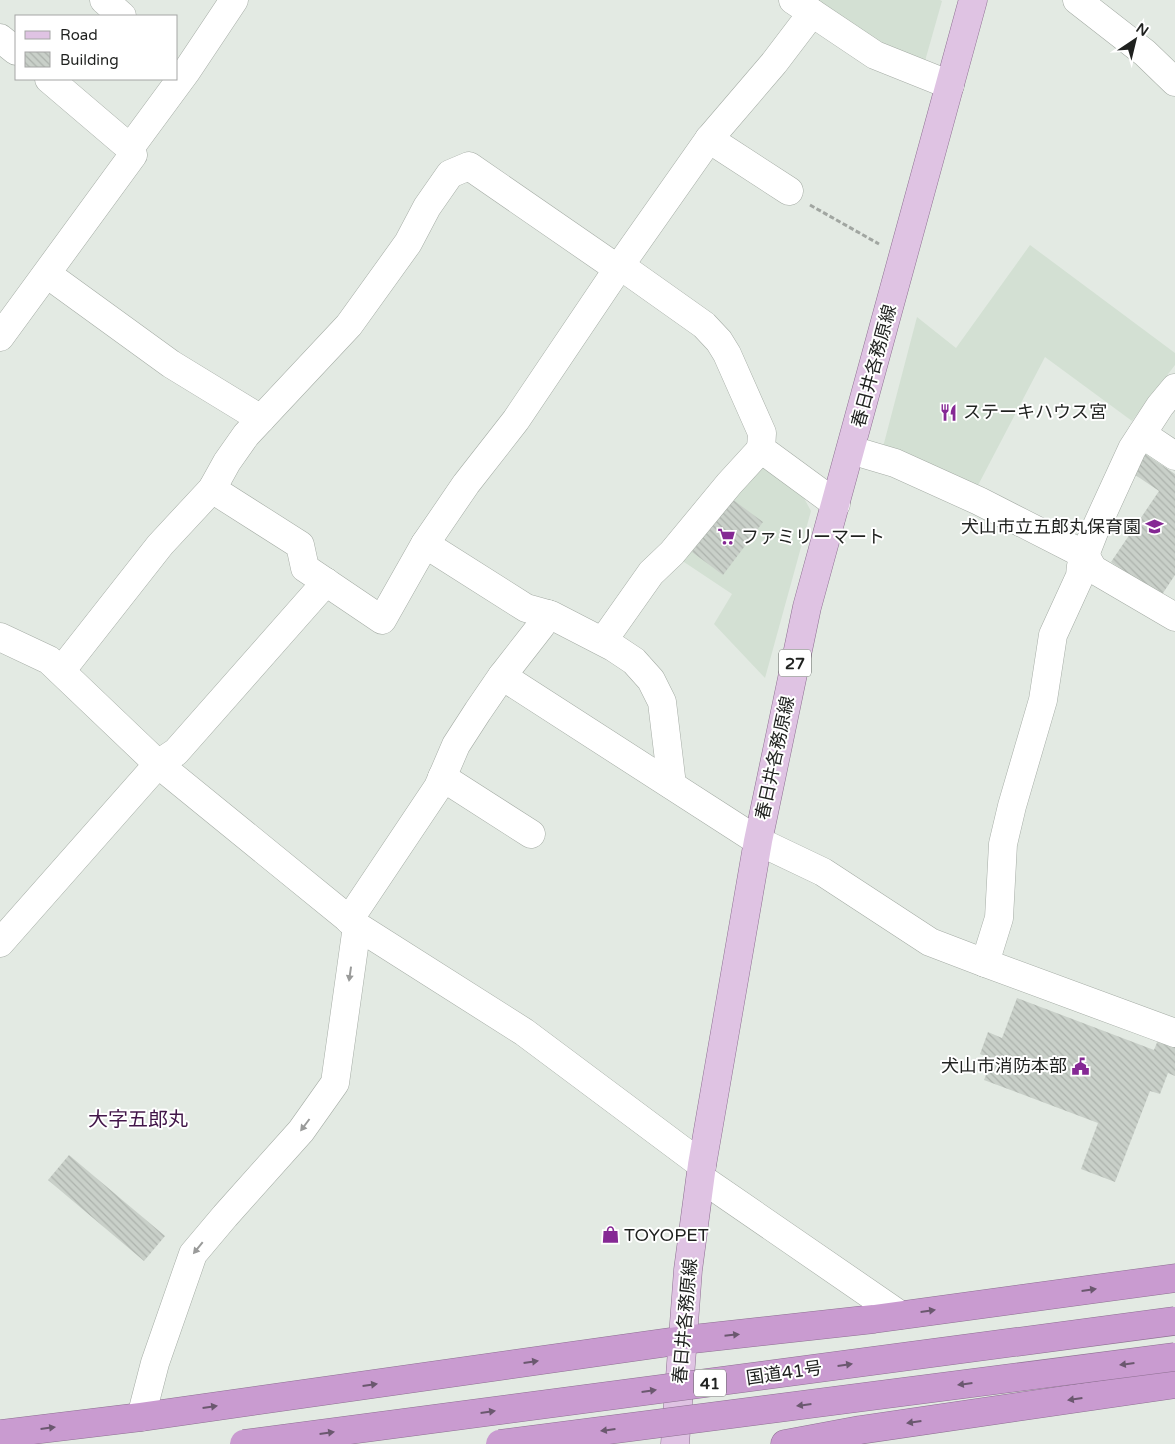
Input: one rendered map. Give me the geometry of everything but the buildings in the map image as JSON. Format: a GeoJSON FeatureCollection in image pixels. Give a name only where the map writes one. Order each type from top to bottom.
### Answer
{"type":"FeatureCollection","features":[{"type":"Feature","properties":{"kind":"highway"},"geometry":{"type":"LineString","coordinates":[[0,1434],[684,1340],[900,1315],[1175,1278]]}},
{"type":"Feature","properties":{"kind":"highway","name":"国道41号"},"geometry":{"type":"LineString","coordinates":[[244,1444],[1175,1322]]}},
{"type":"Feature","properties":{"kind":"highway","name":"国道41号"},"geometry":{"type":"LineString","coordinates":[[500,1444],[1175,1357]]}},
{"type":"Feature","properties":{"kind":"highway"},"geometry":{"type":"LineString","coordinates":[[785,1444],[862,1437],[1175,1384]]}},
{"type":"Feature","properties":{"kind":"main road","name":"春日井各務原線"},"geometry":{"type":"LineString","coordinates":[[675,1444],[688,1270],[702,1172],[758,841],[807,607],[973,0]]}},
{"type":"Feature","properties":{"kind":"street"},"geometry":{"type":"LineString","coordinates":[[104,0],[121,15]]}},
{"type":"Feature","properties":{"kind":"street"},"geometry":{"type":"LineString","coordinates":[[181,68],[234,0]]}},
{"type":"Feature","properties":{"kind":"street"},"geometry":{"type":"LineString","coordinates":[[1077,0],[1145,53],[1175,82]]}},
{"type":"Feature","properties":{"kind":"street"},"geometry":{"type":"LineString","coordinates":[[212,489],[300,545],[305,568],[382,620],[425,544],[466,484],[516,420],[618,267],[709,139],[774,63],[802,6],[875,55],[950,85]]}},
{"type":"Feature","properties":{"kind":"street"},"geometry":{"type":"LineString","coordinates":[[0,38],[15,50]]}},
{"type":"Feature","properties":{"kind":"street"},"geometry":{"type":"LineString","coordinates":[[0,337],[134,155],[130,148],[50,80]]}},
{"type":"Feature","properties":{"kind":"street"},"geometry":{"type":"LineString","coordinates":[[130,148],[173,80]]}},
{"type":"Feature","properties":{"kind":"street"},"geometry":{"type":"LineString","coordinates":[[709,139],[789,191]]}},
{"type":"Feature","properties":{"kind":"street"},"geometry":{"type":"LineString","coordinates":[[61,671],[160,545],[212,489],[226,462],[246,436],[349,325],[408,243],[427,207],[450,174],[470,166],[608,262],[624,269],[704,325],[719,341],[727,354],[762,433],[761,449],[729,484],[672,553],[651,573],[603,641]]}},
{"type":"Feature","properties":{"kind":"street"},"geometry":{"type":"LineString","coordinates":[[47,274],[171,364],[261,419]]}},
{"type":"Feature","properties":{"kind":"street"},"geometry":{"type":"LineString","coordinates":[[985,963],[999,918],[1002,844],[1043,700],[1053,635],[1080,576],[1081,566],[1094,532],[1128,458],[1160,406],[1175,388]]}},
{"type":"Feature","properties":{"kind":"street"},"geometry":{"type":"LineString","coordinates":[[1142,434],[1175,456]]}},
{"type":"Feature","properties":{"kind":"street"},"geometry":{"type":"LineString","coordinates":[[761,449],[836,504]]}},
{"type":"Feature","properties":{"kind":"street"},"geometry":{"type":"LineString","coordinates":[[851,450],[895,462],[979,501],[1086,557],[1093,569],[1175,617]]}},
{"type":"Feature","properties":{"kind":"street"},"geometry":{"type":"LineString","coordinates":[[425,544],[526,608],[548,614],[603,641],[634,661],[651,680],[662,702],[672,784]]}},
{"type":"Feature","properties":{"kind":"street"},"geometry":{"type":"LineString","coordinates":[[0,943],[158,764],[176,752],[326,582]]}},
{"type":"Feature","properties":{"kind":"street"},"geometry":{"type":"LineString","coordinates":[[141,1416],[155,1363],[193,1254],[301,1131],[335,1083],[353,923],[438,787],[456,745],[502,676],[541,626],[548,614]]}},
{"type":"Feature","properties":{"kind":"street"},"geometry":{"type":"LineString","coordinates":[[0,637],[49,660],[158,764],[353,923],[524,1032],[702,1172],[900,1315]]}},
{"type":"Feature","properties":{"kind":"street"},"geometry":{"type":"LineString","coordinates":[[502,676],[758,841],[823,872],[930,942],[1175,1033]]}},
{"type":"Feature","properties":{"kind":"street"},"geometry":{"type":"LineString","coordinates":[[442,777],[531,834]]}},
{"type":"Feature","properties":{"kind":"path"},"geometry":{"type":"LineString","coordinates":[[789,191],[804,202],[884,247]]}},
{"type":"Feature","properties":{"kind":"shaded area"},"geometry":{"type":"Polygon","coordinates":[[[806,0],[940,0],[942,1],[923,68],[806,0]]]}},
{"type":"Feature","properties":{"kind":"shaded area"},"geometry":{"type":"Polygon","coordinates":[[[1030,245],[1175,353],[1175,365],[1132,421],[1045,357],[975,491],[883,447],[917,317],[956,348],[1030,245]]]}},
{"type":"Feature","properties":{"kind":"shaded area"},"geometry":{"type":"Polygon","coordinates":[[[761,463],[799,489],[811,511],[765,678],[714,624],[732,594],[678,558],[761,463]]]}},
{"type":"Feature","properties":{"kind":"place","name":"ステーキハウス宮"},"geometry":{"type":"Point","coordinates":[949,412]}},
{"type":"Feature","properties":{"kind":"place","name":"犬山市立五郎丸保育園"},"geometry":{"type":"Point","coordinates":[1155,527]}},
{"type":"Feature","properties":{"kind":"place","name":"ファミリーマート"},"geometry":{"type":"Point","coordinates":[727,537]}},
{"type":"Feature","properties":{"kind":"place","name":"犬山市消防本部"},"geometry":{"type":"Point","coordinates":[1081,1066]}},
{"type":"Feature","properties":{"kind":"place","name":"TOYOPET"},"geometry":{"type":"Point","coordinates":[610,1235]}},
{"type":"Feature","properties":{"kind":"district","name":"大字五郎丸"},"geometry":{"type":"Point","coordinates":[138,1119]}}]}
